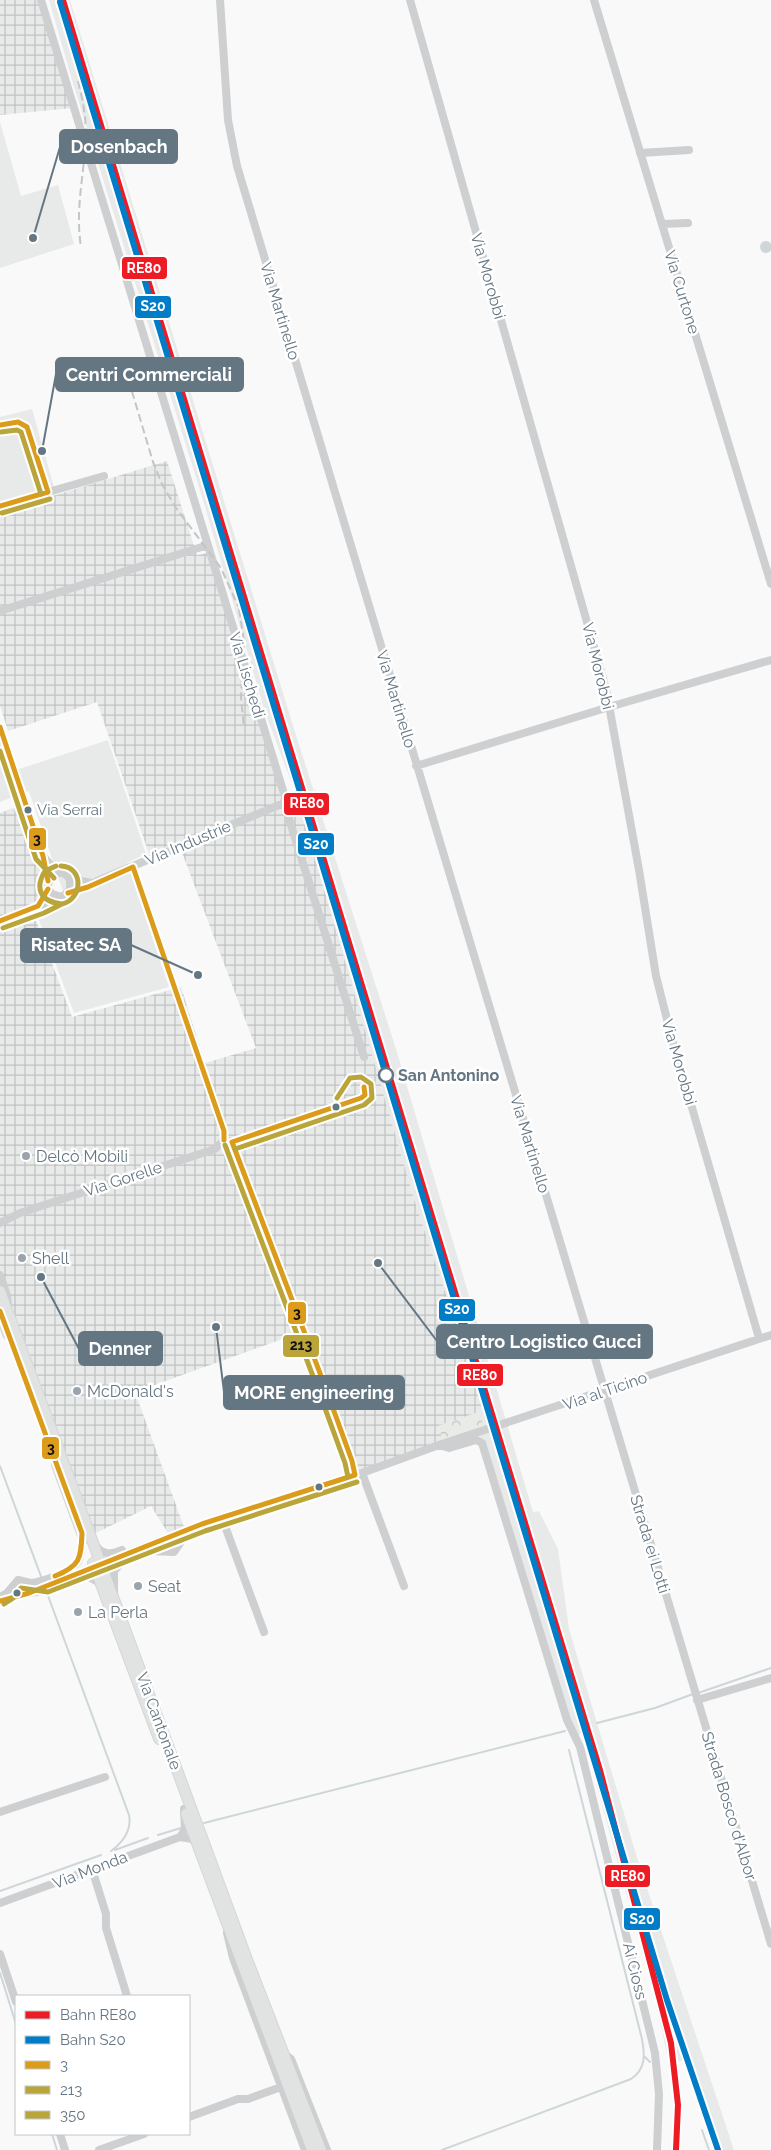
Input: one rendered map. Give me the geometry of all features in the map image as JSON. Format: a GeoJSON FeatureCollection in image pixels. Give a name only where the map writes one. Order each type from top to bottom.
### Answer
{"type":"FeatureCollection","features":[{"type":"Feature","properties":{"kind":"main road","name":"Via Cantonale"},"geometry":{"type":"LineString","coordinates":[[0,1292],[4,1312],[100,1583],[312,2150]]}},
{"type":"Feature","properties":{"kind":"main road","name":"Via Cantonale"},"geometry":{"type":"LineString","coordinates":[[4,1312],[115,1601],[283,2053],[321,2150]]}},
{"type":"Feature","properties":{"kind":"street","name":"Via Lischedi"},"geometry":{"type":"LineString","coordinates":[[42,0],[284,797],[284,803],[364,1058]]}},
{"type":"Feature","properties":{"kind":"street","name":"Via Martinello"},"geometry":{"type":"LineString","coordinates":[[220,0],[228,120],[236,166],[605,1391]]}},
{"type":"Feature","properties":{"kind":"street","name":"Via Morobbi"},"geometry":{"type":"LineString","coordinates":[[410,0],[606,689],[658,985],[759,1338]]}},
{"type":"Feature","properties":{"kind":"street","name":"Via Curtone"},"geometry":{"type":"LineString","coordinates":[[594,0],[771,584]]}},
{"type":"Feature","properties":{"kind":"street"},"geometry":{"type":"LineString","coordinates":[[640,153],[689,150]]}},
{"type":"Feature","properties":{"kind":"street"},"geometry":{"type":"LineString","coordinates":[[662,224],[688,223]]}},
{"type":"Feature","properties":{"kind":"street"},"geometry":{"type":"LineString","coordinates":[[0,425],[18,422],[25,424],[30,430],[48,492]]}},
{"type":"Feature","properties":{"kind":"street"},"geometry":{"type":"LineString","coordinates":[[0,506],[104,476]]}},
{"type":"Feature","properties":{"kind":"street"},"geometry":{"type":"LineString","coordinates":[[0,611],[208,545]]}},
{"type":"Feature","properties":{"kind":"street"},"geometry":{"type":"LineString","coordinates":[[416,766],[608,707],[771,660]]}},
{"type":"Feature","properties":{"kind":"street"},"geometry":{"type":"LineString","coordinates":[[0,727],[43,856],[48,889],[38,906]]}},
{"type":"Feature","properties":{"kind":"street","name":"Via Industrie"},"geometry":{"type":"LineString","coordinates":[[68,893],[88,887],[92,883],[284,803]]}},
{"type":"Feature","properties":{"kind":"street"},"geometry":{"type":"LineString","coordinates":[[43,856],[59,873]]}},
{"type":"Feature","properties":{"kind":"street"},"geometry":{"type":"LineString","coordinates":[[133,867],[224,1131],[224,1140],[232,1142],[352,1461],[404,1586]]}},
{"type":"Feature","properties":{"kind":"street"},"geometry":{"type":"LineString","coordinates":[[48,881],[53,874],[59,873],[65,874],[70,879],[92,883]]}},
{"type":"Feature","properties":{"kind":"street"},"geometry":{"type":"LineString","coordinates":[[0,921],[68,893],[71,886],[70,879]]}},
{"type":"Feature","properties":{"kind":"street"},"geometry":{"type":"LineString","coordinates":[[48,889],[58,897]]}},
{"type":"Feature","properties":{"kind":"street","name":"Via Gorelle"},"geometry":{"type":"LineString","coordinates":[[20,1213],[215,1149],[224,1140]]}},
{"type":"Feature","properties":{"kind":"street"},"geometry":{"type":"LineString","coordinates":[[0,1217],[20,1213]]}},
{"type":"Feature","properties":{"kind":"street"},"geometry":{"type":"LineString","coordinates":[[0,1222],[20,1213]]}},
{"type":"Feature","properties":{"kind":"street"},"geometry":{"type":"LineString","coordinates":[[0,1275],[7,1295],[4,1312]]}},
{"type":"Feature","properties":{"kind":"street","name":"Via al Ticino"},"geometry":{"type":"LineString","coordinates":[[173,1536],[189,1529],[358,1474],[771,1334]]}},
{"type":"Feature","properties":{"kind":"street","name":"Strada ei Lotti"},"geometry":{"type":"LineString","coordinates":[[605,1391],[697,1698]]}},
{"type":"Feature","properties":{"kind":"street","name":"Ai Cioss"},"geometry":{"type":"LineString","coordinates":[[439,1445],[449,1448],[476,1440],[481,1442],[567,1720],[580,1747],[655,2053],[660,2094],[657,2150]]}},
{"type":"Feature","properties":{"kind":"street"},"geometry":{"type":"LineString","coordinates":[[222,1518],[264,1632]]}},
{"type":"Feature","properties":{"kind":"street"},"geometry":{"type":"LineString","coordinates":[[105,1562],[155,1547],[171,1552],[176,1550],[189,1529]]}},
{"type":"Feature","properties":{"kind":"street"},"geometry":{"type":"LineString","coordinates":[[44,1585],[71,1570],[78,1563],[81,1554],[82,1533]]}},
{"type":"Feature","properties":{"kind":"street"},"geometry":{"type":"LineString","coordinates":[[115,1601],[114,1575],[118,1565],[173,1536]]}},
{"type":"Feature","properties":{"kind":"street"},"geometry":{"type":"LineString","coordinates":[[93,1543],[101,1552],[112,1554],[156,1537],[173,1536],[180,1538],[180,1544]]}},
{"type":"Feature","properties":{"kind":"street"},"geometry":{"type":"LineString","coordinates":[[0,1602],[90,1568]]}},
{"type":"Feature","properties":{"kind":"street"},"geometry":{"type":"LineString","coordinates":[[0,1598],[18,1580],[44,1585],[89,1577],[100,1583]]}},
{"type":"Feature","properties":{"kind":"street"},"geometry":{"type":"LineString","coordinates":[[23,1580],[27,1583],[28,1588],[24,1594]]}},
{"type":"Feature","properties":{"kind":"street"},"geometry":{"type":"LineString","coordinates":[[14,1583],[15,1592],[24,1594]]}},
{"type":"Feature","properties":{"kind":"street"},"geometry":{"type":"LineString","coordinates":[[697,1698],[771,1678]]}},
{"type":"Feature","properties":{"kind":"street","name":"Strada Bosco d'Albor"},"geometry":{"type":"LineString","coordinates":[[697,1698],[771,1944]]}},
{"type":"Feature","properties":{"kind":"street"},"geometry":{"type":"LineString","coordinates":[[0,1812],[105,1777]]}},
{"type":"Feature","properties":{"kind":"street"},"geometry":{"type":"LineString","coordinates":[[184,1808],[185,1829],[180,1837],[192,1839],[197,1844]]}},
{"type":"Feature","properties":{"kind":"street","name":"Via Monda"},"geometry":{"type":"LineString","coordinates":[[0,1903],[180,1837]]}},
{"type":"Feature","properties":{"kind":"street"},"geometry":{"type":"LineString","coordinates":[[92,1869],[106,1914],[106,1928],[127,1995]]}},
{"type":"Feature","properties":{"kind":"street"},"geometry":{"type":"LineString","coordinates":[[222,1909],[233,1958],[305,2150]]}},
{"type":"Feature","properties":{"kind":"street"},"geometry":{"type":"LineString","coordinates":[[0,1954],[15,1999]]}},
{"type":"Feature","properties":{"kind":"street"},"geometry":{"type":"LineString","coordinates":[[283,2053],[291,2058],[327,2150]]}},
{"type":"Feature","properties":{"kind":"street"},"geometry":{"type":"LineString","coordinates":[[190,2117],[238,2099],[248,2099],[281,2087]]}},
{"type":"Feature","properties":{"kind":"street"},"geometry":{"type":"LineString","coordinates":[[60,2135],[65,2150]]}},
{"type":"Feature","properties":{"kind":"street"},"geometry":{"type":"LineString","coordinates":[[98,2150],[141,2135]]}},
{"type":"Feature","properties":{"kind":"shaded area"},"geometry":{"type":"Polygon","coordinates":[[[0,0],[39,0],[72,108],[0,115],[0,0]]]}},
{"type":"Feature","properties":{"kind":"shaded area"},"geometry":{"type":"Polygon","coordinates":[[[49,0],[70,0],[295,732],[396,1049],[533,1512],[539,1511],[558,1549],[569,1629],[639,1864],[734,2150],[717,2150],[686,2060],[669,2063],[653,1990],[582,1733],[575,1737],[482,1443],[438,1426],[479,1412],[483,1404],[414,1199],[298,800],[265,712],[203,500],[72,80],[49,0]]]}},
{"type":"Feature","properties":{"kind":"shaded area"},"geometry":{"type":"Polygon","coordinates":[[[0,122],[21,196],[58,185],[74,244],[0,268],[0,122]]]}},
{"type":"Feature","properties":{"kind":"shaded area"},"geometry":{"type":"Polygon","coordinates":[[[766,241],[772,247],[766,253],[760,247],[766,241]]]}},
{"type":"Feature","properties":{"kind":"shaded area"},"geometry":{"type":"Polygon","coordinates":[[[32,409],[54,487],[0,503],[0,417],[32,409]]]}},
{"type":"Feature","properties":{"kind":"shaded area"},"geometry":{"type":"Polygon","coordinates":[[[167,461],[197,555],[207,553],[285,807],[298,800],[414,1199],[483,1405],[479,1412],[438,1426],[443,1441],[355,1475],[305,1331],[135,1392],[184,1527],[168,1533],[151,1506],[94,1534],[0,1291],[0,813],[13,808],[23,812],[45,875],[44,891],[40,899],[30,904],[72,1017],[181,987],[205,1063],[256,1048],[178,842],[149,854],[97,702],[8,731],[0,706],[0,512],[167,461]]]}},
{"type":"Feature","properties":{"kind":"shaded area"},"geometry":{"type":"Polygon","coordinates":[[[108,740],[146,854],[127,863],[169,987],[74,1013],[36,912],[66,900],[29,791],[0,802],[0,741],[10,772],[108,740]]]}},
{"type":"Feature","properties":{"kind":"green space"},"geometry":{"type":"Polygon","coordinates":[[[479,1412],[484,1428],[443,1441],[438,1426],[479,1412]]]}},
{"type":"Feature","properties":{"kind":"waterway"},"geometry":{"type":"LineString","coordinates":[[0,1466],[42,1579]]}},
{"type":"Feature","properties":{"kind":"waterway"},"geometry":{"type":"LineString","coordinates":[[47,1593],[129,1815],[130,1821],[126,1836],[111,1851]]}},
{"type":"Feature","properties":{"kind":"waterway"},"geometry":{"type":"LineString","coordinates":[[698,1693],[771,1668]]}},
{"type":"Feature","properties":{"kind":"waterway"},"geometry":{"type":"LineString","coordinates":[[597,1723],[655,1708],[693,1694]]}},
{"type":"Feature","properties":{"kind":"waterway"},"geometry":{"type":"LineString","coordinates":[[204,1823],[565,1731]]}},
{"type":"Feature","properties":{"kind":"waterway"},"geometry":{"type":"LineString","coordinates":[[442,2150],[631,2079],[642,2066],[644,2056],[642,2039],[569,1750]]}},
{"type":"Feature","properties":{"kind":"waterway"},"geometry":{"type":"LineString","coordinates":[[158,1835],[181,1828]]}},
{"type":"Feature","properties":{"kind":"waterway"},"geometry":{"type":"LineString","coordinates":[[115,1850],[148,1838]]}},
{"type":"Feature","properties":{"kind":"waterway"},"geometry":{"type":"LineString","coordinates":[[0,1891],[101,1855]]}},
{"type":"Feature","properties":{"kind":"waterway"},"geometry":{"type":"LineString","coordinates":[[0,1973],[15,2021]]}},
{"type":"Feature","properties":{"kind":"waterway"},"geometry":{"type":"LineString","coordinates":[[645,2057],[650,2062]]}},
{"type":"Feature","properties":{"kind":"waterway"},"geometry":{"type":"LineString","coordinates":[[702,2130],[709,2150]]}},
{"type":"Feature","properties":{"kind":"waterway"},"geometry":{"type":"LineString","coordinates":[[52,2135],[57,2150]]}},
{"type":"Feature","properties":{"kind":"railway"},"geometry":{"type":"LineString","coordinates":[[78,81],[84,109],[86,138],[79,206],[81,247]]}},
{"type":"Feature","properties":{"kind":"railway"},"geometry":{"type":"LineString","coordinates":[[125,368],[153,462],[162,484],[176,508],[221,568],[238,606]]}},
{"type":"Feature","properties":{"kind":"railway"},"geometry":{"type":"LineString","coordinates":[[239,609],[244,641],[241,697],[244,728]]}},
{"type":"Feature","properties":{"kind":"rail line","name":"RE80"},"geometry":{"type":"LineString","coordinates":[[63,0],[600,1770],[671,2043],[678,2105],[676,2150]]}},
{"type":"Feature","properties":{"kind":"rail line","name":"S20"},"geometry":{"type":"LineString","coordinates":[[60,2],[667,2000],[718,2150]]}},
{"type":"Feature","properties":{"kind":"transit line","name":"3"},"geometry":{"type":"LineString","coordinates":[[0,425],[18,422],[27,427],[48,492],[0,506]]}},
{"type":"Feature","properties":{"kind":"transit line","name":"350"},"geometry":{"type":"LineString","coordinates":[[1,432],[17,430],[21,432],[41,494]]}},
{"type":"Feature","properties":{"kind":"transit line","name":"350"},"geometry":{"type":"LineString","coordinates":[[2,513],[50,499]]}},
{"type":"Feature","properties":{"kind":"transit line","name":"3"},"geometry":{"type":"LineString","coordinates":[[0,727],[43,856],[48,881]]}},
{"type":"Feature","properties":{"kind":"transit line","name":"350"},"geometry":{"type":"LineString","coordinates":[[0,751],[36,859],[54,878]]}},
{"type":"Feature","properties":{"kind":"transit line","name":"350"},"geometry":{"type":"LineString","coordinates":[[56,866],[45,871],[40,883],[40,889],[44,897],[49,901],[62,904],[74,896],[78,884],[74,872],[69,868],[61,866]]}},
{"type":"Feature","properties":{"kind":"transit line","name":"3"},"geometry":{"type":"LineString","coordinates":[[133,867],[224,1131],[224,1140]]}},
{"type":"Feature","properties":{"kind":"transit line","name":"3"},"geometry":{"type":"LineString","coordinates":[[68,893],[88,887],[133,867]]}},
{"type":"Feature","properties":{"kind":"transit line","name":"3"},"geometry":{"type":"LineString","coordinates":[[0,921],[38,906],[48,889]]}},
{"type":"Feature","properties":{"kind":"transit line","name":"350"},"geometry":{"type":"LineString","coordinates":[[3,928],[44,913],[62,904]]}},
{"type":"Feature","properties":{"kind":"transit line","name":"213"},"geometry":{"type":"LineString","coordinates":[[235,1149],[364,1105],[372,1098],[371,1084],[361,1077],[350,1078],[337,1098]]}},
{"type":"Feature","properties":{"kind":"transit line","name":"3"},"geometry":{"type":"LineString","coordinates":[[232,1142],[361,1098],[365,1095],[364,1087]]}},
{"type":"Feature","properties":{"kind":"transit line","name":"3"},"geometry":{"type":"LineString","coordinates":[[0,1601],[29,1593],[202,1524],[355,1475],[352,1461],[326,1389],[232,1142]]}},
{"type":"Feature","properties":{"kind":"transit line","name":"213"},"geometry":{"type":"LineString","coordinates":[[225,1145],[319,1392],[345,1463],[348,1477]]}},
{"type":"Feature","properties":{"kind":"transit line","name":"3"},"geometry":{"type":"LineString","coordinates":[[0,1311],[82,1533],[78,1560],[70,1569],[55,1576]]}},
{"type":"Feature","properties":{"kind":"transit line","name":"213"},"geometry":{"type":"LineString","coordinates":[[4,1604],[12,1599],[21,1588],[48,1592],[205,1531],[357,1482]]}},
{"type":"Feature","properties":{"kind":"place","name":"Dosenbach"},"geometry":{"type":"Point","coordinates":[33,238]}},
{"type":"Feature","properties":{"kind":"place","name":"Centri Commerciali"},"geometry":{"type":"Point","coordinates":[42,451]}},
{"type":"Feature","properties":{"kind":"place","name":"Via Serrai"},"geometry":{"type":"Point","coordinates":[28,810]}},
{"type":"Feature","properties":{"kind":"place","name":"Risatec SA"},"geometry":{"type":"Point","coordinates":[198,975]}},
{"type":"Feature","properties":{"kind":"place","name":"San Antonino"},"geometry":{"type":"Point","coordinates":[386,1075]}},
{"type":"Feature","properties":{"kind":"place","name":"Delcò Mobili"},"geometry":{"type":"Point","coordinates":[26,1156]}},
{"type":"Feature","properties":{"kind":"place","name":"Shell"},"geometry":{"type":"Point","coordinates":[22,1258]}},
{"type":"Feature","properties":{"kind":"place","name":"Centro Logistico Gucci"},"geometry":{"type":"Point","coordinates":[378,1263]}},
{"type":"Feature","properties":{"kind":"place","name":"Denner"},"geometry":{"type":"Point","coordinates":[41,1277]}},
{"type":"Feature","properties":{"kind":"place","name":"MORE engineering"},"geometry":{"type":"Point","coordinates":[216,1327]}},
{"type":"Feature","properties":{"kind":"place","name":"McDonald's"},"geometry":{"type":"Point","coordinates":[77,1391]}},
{"type":"Feature","properties":{"kind":"place","name":"Seat"},"geometry":{"type":"Point","coordinates":[138,1586]}},
{"type":"Feature","properties":{"kind":"place","name":"La Perla"},"geometry":{"type":"Point","coordinates":[78,1612]}}]}
